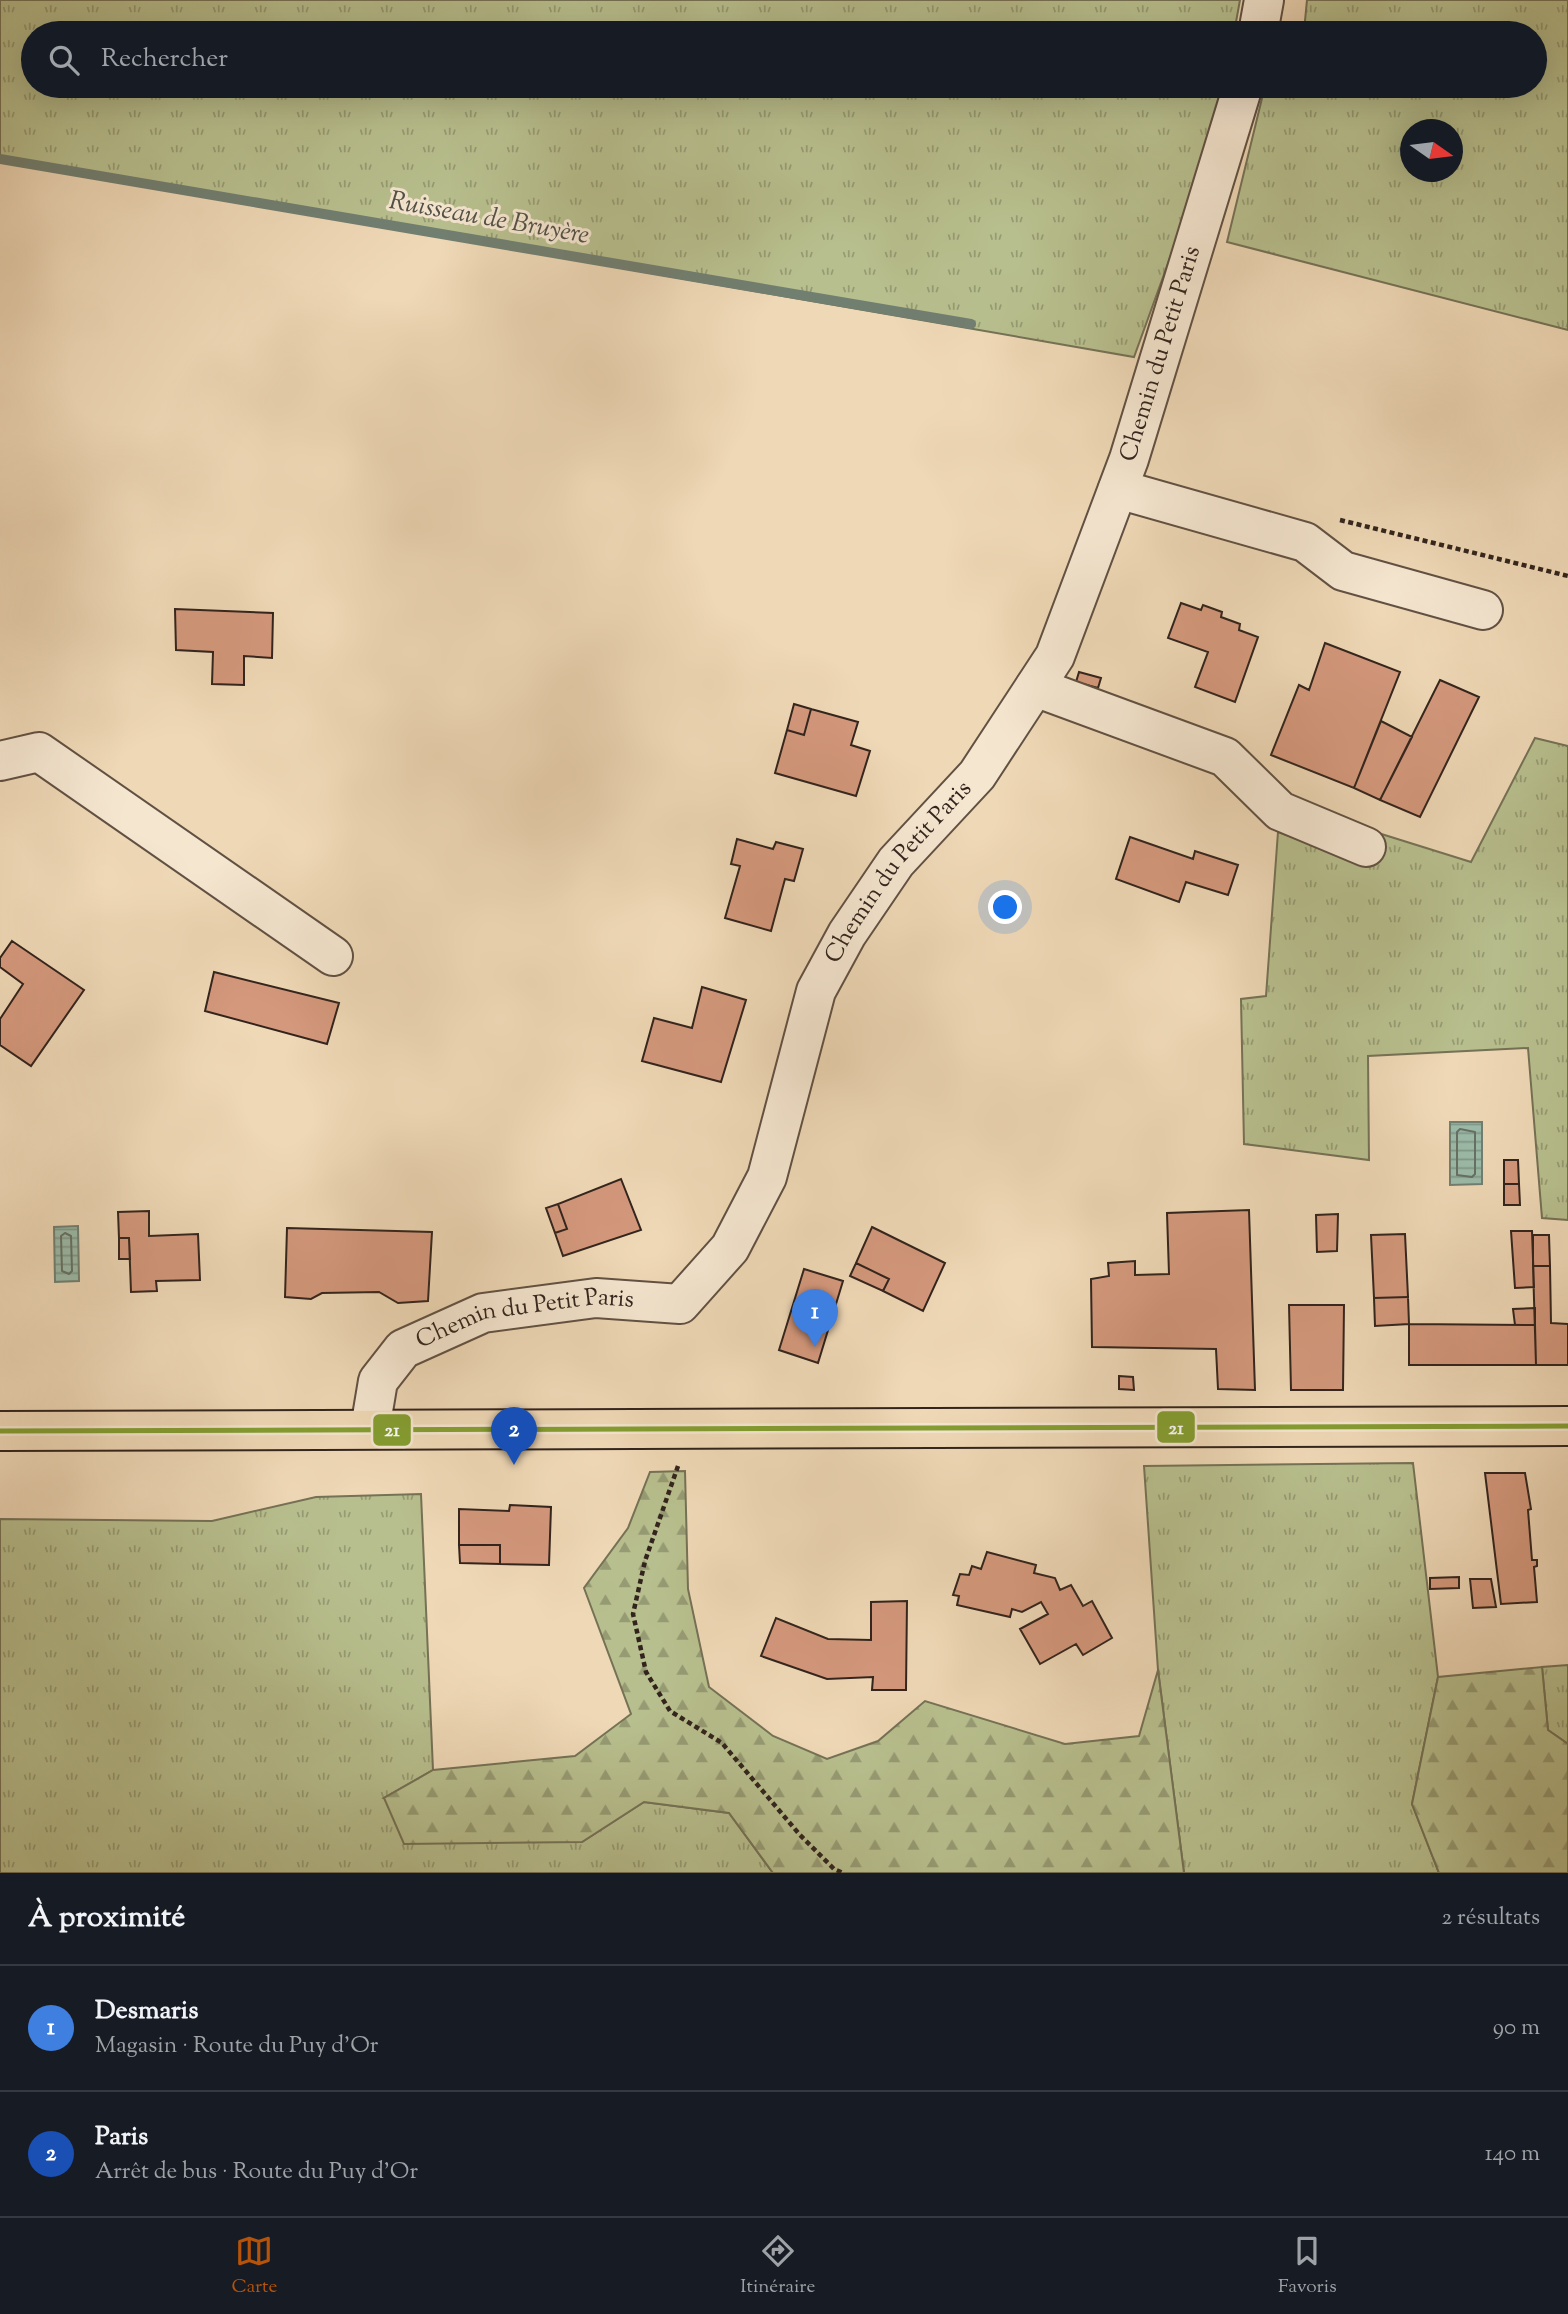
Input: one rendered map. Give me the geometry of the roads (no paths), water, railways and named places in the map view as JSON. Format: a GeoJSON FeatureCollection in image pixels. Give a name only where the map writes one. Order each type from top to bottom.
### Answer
{"type":"FeatureCollection","features":[{"type":"Feature","properties":{"kind":"main road"},"geometry":{"type":"LineString","coordinates":[[0,1431],[1568,1426]]}},
{"type":"Feature","properties":{"kind":"street"},"geometry":{"type":"LineString","coordinates":[[1260,21],[1264,0]]}},
{"type":"Feature","properties":{"kind":"street","name":"Chemin du Petit Paris"},"geometry":{"type":"LineString","coordinates":[[370,1429],[378,1381],[404,1349],[483,1313],[596,1298],[680,1304],[730,1248],[767,1177],[816,991],[847,934],[895,862],[977,775],[1055,656],[1118,489],[1239,98]]}},
{"type":"Feature","properties":{"kind":"street"},"geometry":{"type":"LineString","coordinates":[[1118,489],[1305,542],[1343,571],[1483,610]]}},
{"type":"Feature","properties":{"kind":"street"},"geometry":{"type":"LineString","coordinates":[[1035,687],[1225,757],[1280,811],[1366,847]]}},
{"type":"Feature","properties":{"kind":"street"},"geometry":{"type":"LineString","coordinates":[[0,761],[38,752],[333,956]]}},
{"type":"Feature","properties":{"kind":"water"},"geometry":{"type":"Polygon","coordinates":[[[1450,1122],[1482,1122],[1482,1184],[1450,1185],[1450,1122]]]}},
{"type":"Feature","properties":{"kind":"water"},"geometry":{"type":"Polygon","coordinates":[[[78,1226],[79,1281],[55,1282],[54,1227],[78,1226]]]}},
{"type":"Feature","properties":{"kind":"waterway","name":"Ruisseau de Bruyère"},"geometry":{"type":"LineString","coordinates":[[0,159],[971,324]]}},
{"type":"Feature","properties":{"kind":"place","name":"Desmaris"},"geometry":{"type":"Point","coordinates":[815,1347]}},
{"type":"Feature","properties":{"kind":"place","name":"Paris"},"geometry":{"type":"Point","coordinates":[514,1465]}}]}
